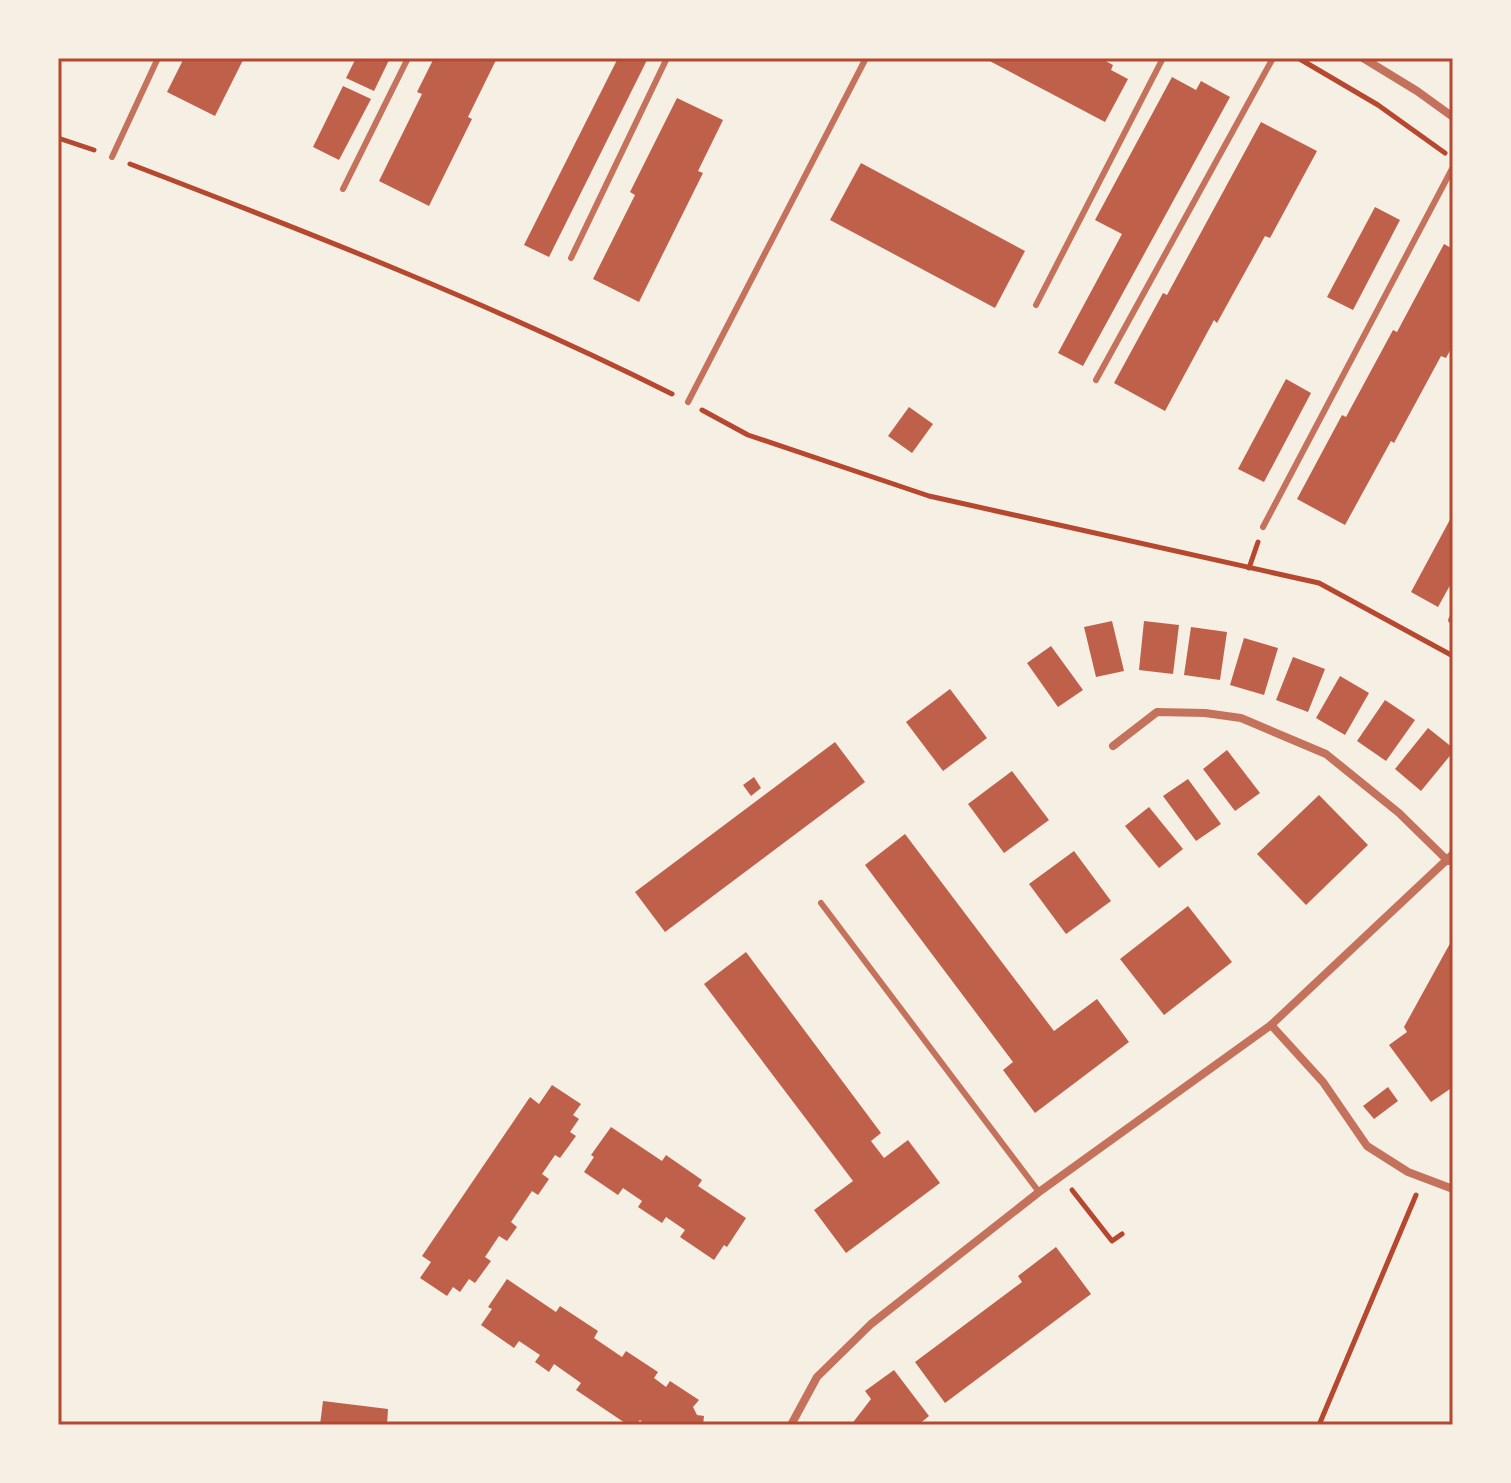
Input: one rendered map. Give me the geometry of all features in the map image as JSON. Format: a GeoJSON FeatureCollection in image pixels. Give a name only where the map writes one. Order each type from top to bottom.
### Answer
{"type":"FeatureCollection","features":[{"type":"Feature","properties":{"kind":"street"},"geometry":{"type":"LineString","coordinates":[[1363,58],[1453,117]]}},
{"type":"Feature","properties":{"kind":"street"},"geometry":{"type":"LineString","coordinates":[[791,1425],[817,1377],[871,1324],[1039,1192],[1271,1025],[1450,857],[1326,754],[1241,718],[1205,713],[1157,712],[1113,746]]}},
{"type":"Feature","properties":{"kind":"street"},"geometry":{"type":"LineString","coordinates":[[1271,1025],[1323,1082],[1367,1146],[1423,1179],[1453,1189]]}},
{"type":"Feature","properties":{"kind":"lane"},"geometry":{"type":"LineString","coordinates":[[112,157],[158,58]]}},
{"type":"Feature","properties":{"kind":"lane"},"geometry":{"type":"LineString","coordinates":[[343,189],[408,58]]}},
{"type":"Feature","properties":{"kind":"lane"},"geometry":{"type":"LineString","coordinates":[[571,258],[667,58]]}},
{"type":"Feature","properties":{"kind":"lane"},"geometry":{"type":"LineString","coordinates":[[688,402],[866,58]]}},
{"type":"Feature","properties":{"kind":"lane"},"geometry":{"type":"LineString","coordinates":[[1036,305],[1163,58]]}},
{"type":"Feature","properties":{"kind":"lane"},"geometry":{"type":"LineString","coordinates":[[1096,380],[1273,58]]}},
{"type":"Feature","properties":{"kind":"lane"},"geometry":{"type":"LineString","coordinates":[[1263,527],[1453,167]]}},
{"type":"Feature","properties":{"kind":"lane"},"geometry":{"type":"LineString","coordinates":[[821,903],[1039,1192]]}},
{"type":"Feature","properties":{"kind":"path"},"geometry":{"type":"LineString","coordinates":[[1298,58],[1378,105],[1453,159]]}},
{"type":"Feature","properties":{"kind":"path"},"geometry":{"type":"LineString","coordinates":[[58,138],[313,234],[462,297],[590,353],[748,435],[929,496],[1319,583],[1453,656]]}},
{"type":"Feature","properties":{"kind":"path"},"geometry":{"type":"LineString","coordinates":[[1062,1176],[1112,1241],[1122,1234]]}},
{"type":"Feature","properties":{"kind":"path"},"geometry":{"type":"LineString","coordinates":[[1319,1425],[1423,1179]]}},
{"type":"Feature","properties":{"kind":"building"},"geometry":{"type":"Polygon","coordinates":[[[184,58],[244,58],[215,116],[167,92],[184,58]]]}},
{"type":"Feature","properties":{"kind":"building"},"geometry":{"type":"Polygon","coordinates":[[[356,58],[390,58],[374,91],[346,78],[356,58]]]}},
{"type":"Feature","properties":{"kind":"building"},"geometry":{"type":"Polygon","coordinates":[[[434,58],[497,58],[468,117],[472,119],[429,206],[379,181],[422,94],[417,92],[434,58]]]}},
{"type":"Feature","properties":{"kind":"building"},"geometry":{"type":"Polygon","coordinates":[[[618,58],[648,58],[549,257],[524,245],[618,58]]]}},
{"type":"Feature","properties":{"kind":"building"},"geometry":{"type":"Polygon","coordinates":[[[984,58],[1100,58],[1113,65],[1111,70],[1128,79],[1105,122],[984,58]]]}},
{"type":"Feature","properties":{"kind":"building"},"geometry":{"type":"Polygon","coordinates":[[[1172,77],[1196,90],[1201,81],[1230,97],[1083,366],[1058,353],[1122,234],[1095,220],[1172,77]]]}},
{"type":"Feature","properties":{"kind":"building"},"geometry":{"type":"Polygon","coordinates":[[[343,86],[371,99],[339,160],[313,147],[343,86]]]}},
{"type":"Feature","properties":{"kind":"building"},"geometry":{"type":"Polygon","coordinates":[[[677,98],[723,120],[698,171],[703,173],[639,302],[593,279],[635,195],[630,192],[677,98]]]}},
{"type":"Feature","properties":{"kind":"building"},"geometry":{"type":"Polygon","coordinates":[[[1261,122],[1317,151],[1270,238],[1265,236],[1217,323],[1214,320],[1165,411],[1114,383],[1163,293],[1167,295],[1261,122]]]}},
{"type":"Feature","properties":{"kind":"building"},"geometry":{"type":"Polygon","coordinates":[[[861,163],[1025,251],[995,308],[830,220],[861,163]]]}},
{"type":"Feature","properties":{"kind":"building"},"geometry":{"type":"Polygon","coordinates":[[[1375,207],[1400,220],[1353,310],[1327,297],[1375,207]]]}},
{"type":"Feature","properties":{"kind":"building"},"geometry":{"type":"Polygon","coordinates":[[[1444,244],[1453,249],[1453,345],[1446,358],[1441,356],[1345,525],[1297,499],[1342,415],[1346,417],[1393,330],[1397,332],[1444,244]]]}},
{"type":"Feature","properties":{"kind":"building"},"geometry":{"type":"Polygon","coordinates":[[[1286,379],[1311,393],[1264,482],[1238,469],[1286,379]]]}},
{"type":"Feature","properties":{"kind":"building"},"geometry":{"type":"Polygon","coordinates":[[[909,407],[933,424],[912,453],[888,436],[909,407]]]}},
{"type":"Feature","properties":{"kind":"building"},"geometry":{"type":"Polygon","coordinates":[[[1453,514],[1453,580],[1438,607],[1411,592],[1453,514]]]}},
{"type":"Feature","properties":{"kind":"building"},"geometry":{"type":"Polygon","coordinates":[[[1112,621],[1124,671],[1096,677],[1084,627],[1112,621]]]}},
{"type":"Feature","properties":{"kind":"building"},"geometry":{"type":"Polygon","coordinates":[[[1144,621],[1179,625],[1173,674],[1139,670],[1144,621]]]}},
{"type":"Feature","properties":{"kind":"building"},"geometry":{"type":"Polygon","coordinates":[[[1191,627],[1227,632],[1220,680],[1184,675],[1191,627]]]}},
{"type":"Feature","properties":{"kind":"building"},"geometry":{"type":"Polygon","coordinates":[[[1244,638],[1278,648],[1264,695],[1230,685],[1244,638]]]}},
{"type":"Feature","properties":{"kind":"building"},"geometry":{"type":"Polygon","coordinates":[[[1051,646],[1083,690],[1058,707],[1027,663],[1051,646]]]}},
{"type":"Feature","properties":{"kind":"building"},"geometry":{"type":"Polygon","coordinates":[[[1293,657],[1325,669],[1308,712],[1276,700],[1293,657]]]}},
{"type":"Feature","properties":{"kind":"building"},"geometry":{"type":"Polygon","coordinates":[[[1340,676],[1369,693],[1345,735],[1316,718],[1340,676]]]}},
{"type":"Feature","properties":{"kind":"building"},"geometry":{"type":"Polygon","coordinates":[[[950,689],[987,738],[943,771],[906,722],[950,689]]]}},
{"type":"Feature","properties":{"kind":"building"},"geometry":{"type":"Polygon","coordinates":[[[1385,700],[1415,720],[1386,761],[1357,741],[1385,700]]]}},
{"type":"Feature","properties":{"kind":"building"},"geometry":{"type":"Polygon","coordinates":[[[1428,728],[1453,748],[1453,752],[1421,791],[1395,769],[1428,728]]]}},
{"type":"Feature","properties":{"kind":"building"},"geometry":{"type":"Polygon","coordinates":[[[835,742],[865,782],[665,932],[635,892],[835,742]]]}},
{"type":"Feature","properties":{"kind":"building"},"geometry":{"type":"Polygon","coordinates":[[[1227,750],[1260,793],[1235,811],[1203,769],[1227,750]]]}},
{"type":"Feature","properties":{"kind":"building"},"geometry":{"type":"Polygon","coordinates":[[[1012,771],[1049,820],[1004,853],[968,804],[1012,771]]]}},
{"type":"Feature","properties":{"kind":"building"},"geometry":{"type":"Polygon","coordinates":[[[754,777],[761,788],[751,796],[743,785],[754,777]]]}},
{"type":"Feature","properties":{"kind":"building"},"geometry":{"type":"Polygon","coordinates":[[[1188,779],[1221,824],[1196,841],[1163,796],[1188,779]]]}},
{"type":"Feature","properties":{"kind":"building"},"geometry":{"type":"Polygon","coordinates":[[[1319,795],[1368,845],[1306,905],[1257,854],[1319,795]]]}},
{"type":"Feature","properties":{"kind":"building"},"geometry":{"type":"Polygon","coordinates":[[[1149,807],[1183,849],[1159,868],[1125,826],[1149,807]]]}},
{"type":"Feature","properties":{"kind":"building"},"geometry":{"type":"Polygon","coordinates":[[[905,834],[1054,1031],[1097,999],[1129,1042],[1035,1113],[1003,1070],[1013,1062],[865,865],[905,834]]]}},
{"type":"Feature","properties":{"kind":"building"},"geometry":{"type":"Polygon","coordinates":[[[1074,851],[1111,901],[1066,934],[1029,884],[1074,851]]]}},
{"type":"Feature","properties":{"kind":"building"},"geometry":{"type":"Polygon","coordinates":[[[1188,906],[1232,962],[1164,1015],[1120,959],[1188,906]]]}},
{"type":"Feature","properties":{"kind":"building"},"geometry":{"type":"Polygon","coordinates":[[[1453,938],[1453,1093],[1450,1089],[1431,1102],[1389,1045],[1407,1032],[1404,1027],[1453,938]]]}},
{"type":"Feature","properties":{"kind":"building"},"geometry":{"type":"Polygon","coordinates":[[[746,952],[881,1133],[871,1141],[884,1158],[908,1140],[940,1183],[846,1253],[814,1210],[853,1181],[704,984],[746,952]]]}},
{"type":"Feature","properties":{"kind":"building"},"geometry":{"type":"Polygon","coordinates":[[[552,1085],[581,1104],[573,1115],[579,1119],[570,1132],[576,1136],[560,1158],[555,1155],[542,1174],[549,1179],[538,1195],[532,1191],[511,1222],[517,1227],[507,1241],[499,1236],[485,1257],[491,1261],[475,1283],[469,1279],[460,1292],[453,1287],[447,1296],[420,1278],[431,1262],[422,1256],[530,1097],[539,1104],[552,1085]]]}},
{"type":"Feature","properties":{"kind":"building"},"geometry":{"type":"Polygon","coordinates":[[[1388,1087],[1398,1101],[1374,1119],[1363,1106],[1388,1087]]]}},
{"type":"Feature","properties":{"kind":"building"},"geometry":{"type":"Polygon","coordinates":[[[611,1127],[662,1161],[666,1155],[702,1180],[698,1186],[746,1218],[727,1247],[724,1245],[714,1260],[680,1237],[685,1230],[666,1217],[662,1223],[638,1207],[642,1201],[623,1188],[618,1195],[584,1172],[594,1157],[591,1155],[611,1127]]]}},
{"type":"Feature","properties":{"kind":"building"},"geometry":{"type":"Polygon","coordinates":[[[1056,1247],[1091,1294],[945,1403],[915,1362],[1022,1282],[1018,1276],[1056,1247]]]}},
{"type":"Feature","properties":{"kind":"building"},"geometry":{"type":"Polygon","coordinates":[[[507,1279],[556,1312],[560,1306],[598,1331],[594,1338],[622,1357],[626,1351],[658,1372],[654,1378],[666,1387],[670,1381],[699,1400],[693,1407],[697,1415],[704,1416],[703,1425],[645,1425],[640,1420],[636,1425],[628,1425],[576,1390],[581,1383],[554,1364],[549,1372],[535,1362],[540,1355],[519,1341],[514,1348],[481,1325],[492,1309],[488,1307],[507,1279]]]}},
{"type":"Feature","properties":{"kind":"building"},"geometry":{"type":"Polygon","coordinates":[[[894,1370],[929,1416],[918,1425],[851,1425],[871,1399],[865,1391],[894,1370]]]}},
{"type":"Feature","properties":{"kind":"building"},"geometry":{"type":"Polygon","coordinates":[[[323,1401],[388,1409],[387,1425],[320,1425],[323,1401]]]}}]}
